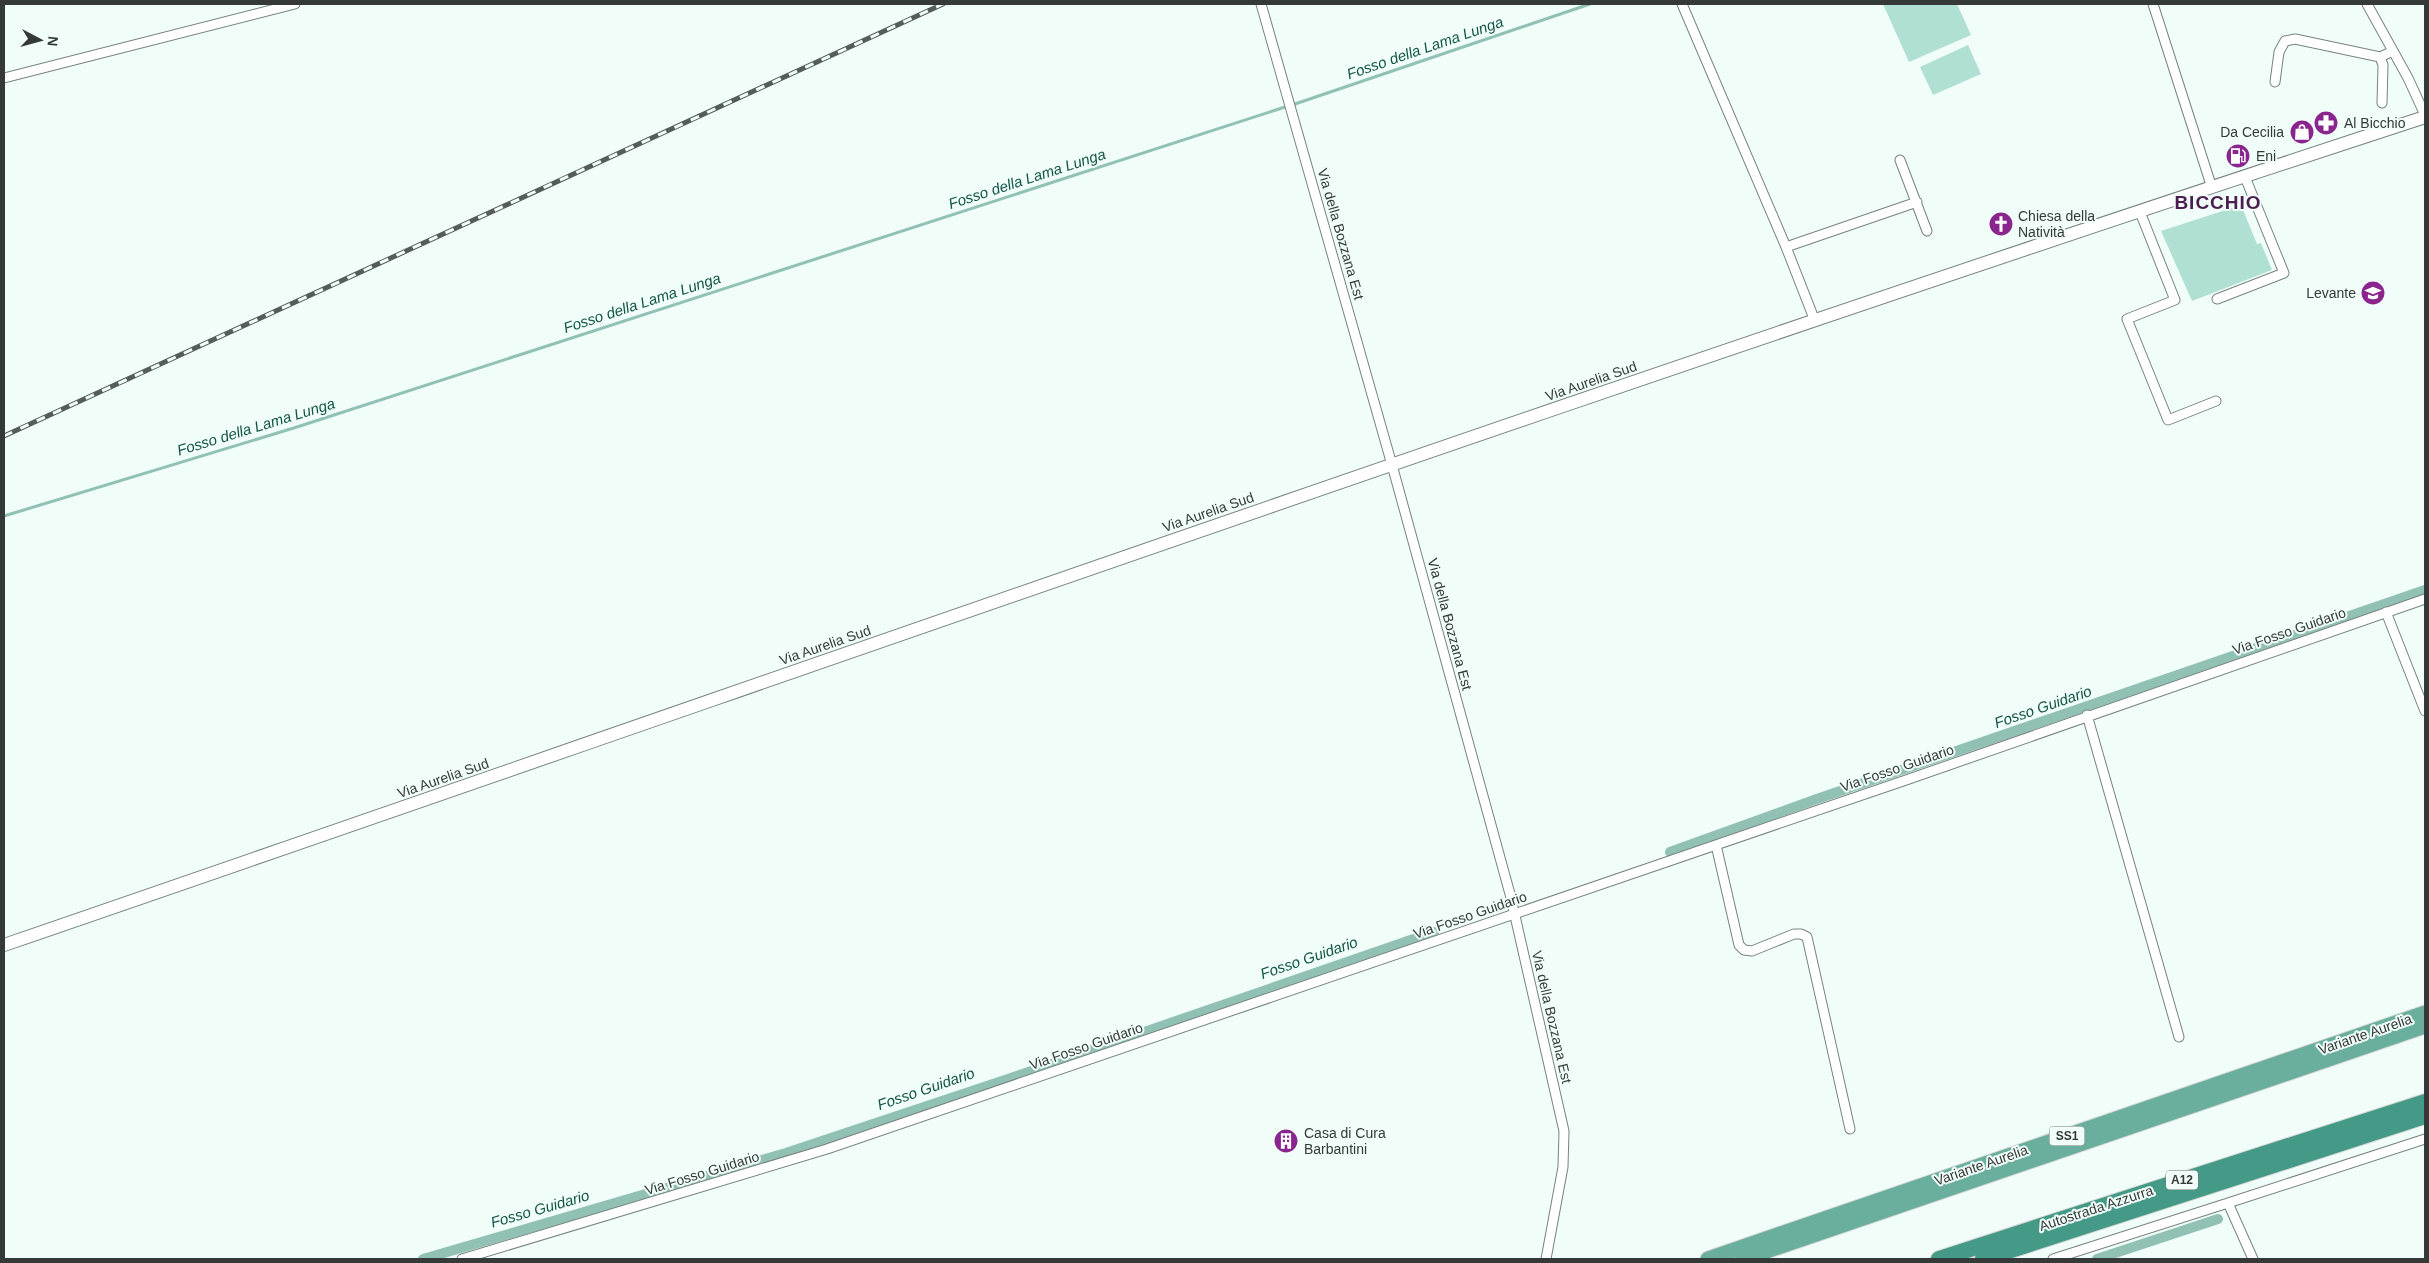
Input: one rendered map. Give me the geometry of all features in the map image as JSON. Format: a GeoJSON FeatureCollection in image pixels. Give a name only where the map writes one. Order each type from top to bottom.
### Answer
{"type":"FeatureCollection","features":[{"type":"Feature","properties":{"kind":"highway","name":"Variante Aurelia"},"geometry":{"type":"LineString","coordinates":[[1708,1259],[2425,1013]]}},
{"type":"Feature","properties":{"kind":"highway","name":"Variante Aurelia"},"geometry":{"type":"LineString","coordinates":[[1743,1259],[2425,1026]]}},
{"type":"Feature","properties":{"kind":"highway","name":"Autostrada Azzurra"},"geometry":{"type":"LineString","coordinates":[[1938,1259],[2425,1102]]}},
{"type":"Feature","properties":{"kind":"highway","name":"Autostrada Azzurra"},"geometry":{"type":"LineString","coordinates":[[1983,1259],[2425,1116]]}},
{"type":"Feature","properties":{"kind":"main road","name":"Via Aurelia Sud"},"geometry":{"type":"LineString","coordinates":[[4,946],[1392,465],[1815,320],[2425,116]]}},
{"type":"Feature","properties":{"kind":"street"},"geometry":{"type":"LineString","coordinates":[[4,78],[295,4]]}},
{"type":"Feature","properties":{"kind":"street","name":"Via della Bozzana Est"},"geometry":{"type":"LineString","coordinates":[[1261,4],[1392,465],[1515,914],[1564,1131],[1562,1167],[1546,1259]]}},
{"type":"Feature","properties":{"kind":"street"},"geometry":{"type":"LineString","coordinates":[[1682,4],[1786,247],[1815,320]]}},
{"type":"Feature","properties":{"kind":"street"},"geometry":{"type":"LineString","coordinates":[[2153,4],[2212,188]]}},
{"type":"Feature","properties":{"kind":"street"},"geometry":{"type":"LineString","coordinates":[[2367,4],[2425,116]]}},
{"type":"Feature","properties":{"kind":"street"},"geometry":{"type":"LineString","coordinates":[[2275,82],[2279,52],[2285,41],[2295,39],[2380,57],[2393,51]]}},
{"type":"Feature","properties":{"kind":"street"},"geometry":{"type":"LineString","coordinates":[[2380,57],[2383,65],[2382,103]]}},
{"type":"Feature","properties":{"kind":"street"},"geometry":{"type":"LineString","coordinates":[[1900,160],[1927,231]]}},
{"type":"Feature","properties":{"kind":"street"},"geometry":{"type":"LineString","coordinates":[[2217,299],[2284,273],[2245,177]]}},
{"type":"Feature","properties":{"kind":"street"},"geometry":{"type":"LineString","coordinates":[[1786,247],[1916,202]]}},
{"type":"Feature","properties":{"kind":"street"},"geometry":{"type":"LineString","coordinates":[[2140,212],[2175,300],[2127,319],[2168,420],[2216,401]]}},
{"type":"Feature","properties":{"kind":"street","name":"Via Fosso Guidario"},"geometry":{"type":"LineString","coordinates":[[462,1259],[827,1149],[1716,845],[2425,599]]}},
{"type":"Feature","properties":{"kind":"street"},"geometry":{"type":"LineString","coordinates":[[2386,612],[2425,712]]}},
{"type":"Feature","properties":{"kind":"street"},"geometry":{"type":"LineString","coordinates":[[2087,716],[2179,1037]]}},
{"type":"Feature","properties":{"kind":"street"},"geometry":{"type":"LineString","coordinates":[[1716,845],[1739,945],[1744,950],[1752,951],[1794,934],[1801,934],[1807,937],[1850,1129]]}},
{"type":"Feature","properties":{"kind":"street"},"geometry":{"type":"LineString","coordinates":[[2053,1259],[2425,1139]]}},
{"type":"Feature","properties":{"kind":"street"},"geometry":{"type":"LineString","coordinates":[[2228,1203],[2253,1259]]}},
{"type":"Feature","properties":{"kind":"green space"},"geometry":{"type":"Polygon","coordinates":[[[1883,4],[1957,4],[1971,35],[1909,62],[1883,4]]]}},
{"type":"Feature","properties":{"kind":"green space"},"geometry":{"type":"Polygon","coordinates":[[[1968,45],[1981,74],[1933,95],[1920,67],[1968,45]]]}},
{"type":"Feature","properties":{"kind":"green space"},"geometry":{"type":"Polygon","coordinates":[[[2241,205],[2257,244],[2261,243],[2272,270],[2192,301],[2161,231],[2241,205]]]}},
{"type":"Feature","properties":{"kind":"waterway","name":"Fosso della Lama Lunga"},"geometry":{"type":"LineString","coordinates":[[1295,104],[1590,4]]}},
{"type":"Feature","properties":{"kind":"waterway","name":"Fosso della Lama Lunga"},"geometry":{"type":"LineString","coordinates":[[4,516],[297,427],[1285,107]]}},
{"type":"Feature","properties":{"kind":"waterway","name":"Fosso Guidario"},"geometry":{"type":"LineString","coordinates":[[1670,852],[1814,800],[2425,590]]}},
{"type":"Feature","properties":{"kind":"waterway","name":"Fosso Guidario"},"geometry":{"type":"LineString","coordinates":[[423,1259],[786,1153],[1011,1078],[1434,932]]}},
{"type":"Feature","properties":{"kind":"waterway"},"geometry":{"type":"LineString","coordinates":[[2097,1259],[2218,1219]]}},
{"type":"Feature","properties":{"kind":"railway"},"geometry":{"type":"LineString","coordinates":[[4,436],[943,4]]}},
{"type":"Feature","properties":{"kind":"place","name":"Al Bicchio"},"geometry":{"type":"Point","coordinates":[2326,123]}},
{"type":"Feature","properties":{"kind":"place","name":"Da Cecilia"},"geometry":{"type":"Point","coordinates":[2302,132]}},
{"type":"Feature","properties":{"kind":"place","name":"Eni"},"geometry":{"type":"Point","coordinates":[2238,156]}},
{"type":"Feature","properties":{"kind":"place","name":"Chiesa della Natività"},"geometry":{"type":"Point","coordinates":[2001,224]}},
{"type":"Feature","properties":{"kind":"place","name":"Levante"},"geometry":{"type":"Point","coordinates":[2373,293]}},
{"type":"Feature","properties":{"kind":"place","name":"Casa di Cura Barbantini"},"geometry":{"type":"Point","coordinates":[1286,1141]}},
{"type":"Feature","properties":{"kind":"district","name":"BICCHIO"},"geometry":{"type":"Point","coordinates":[2218,202]}}]}
